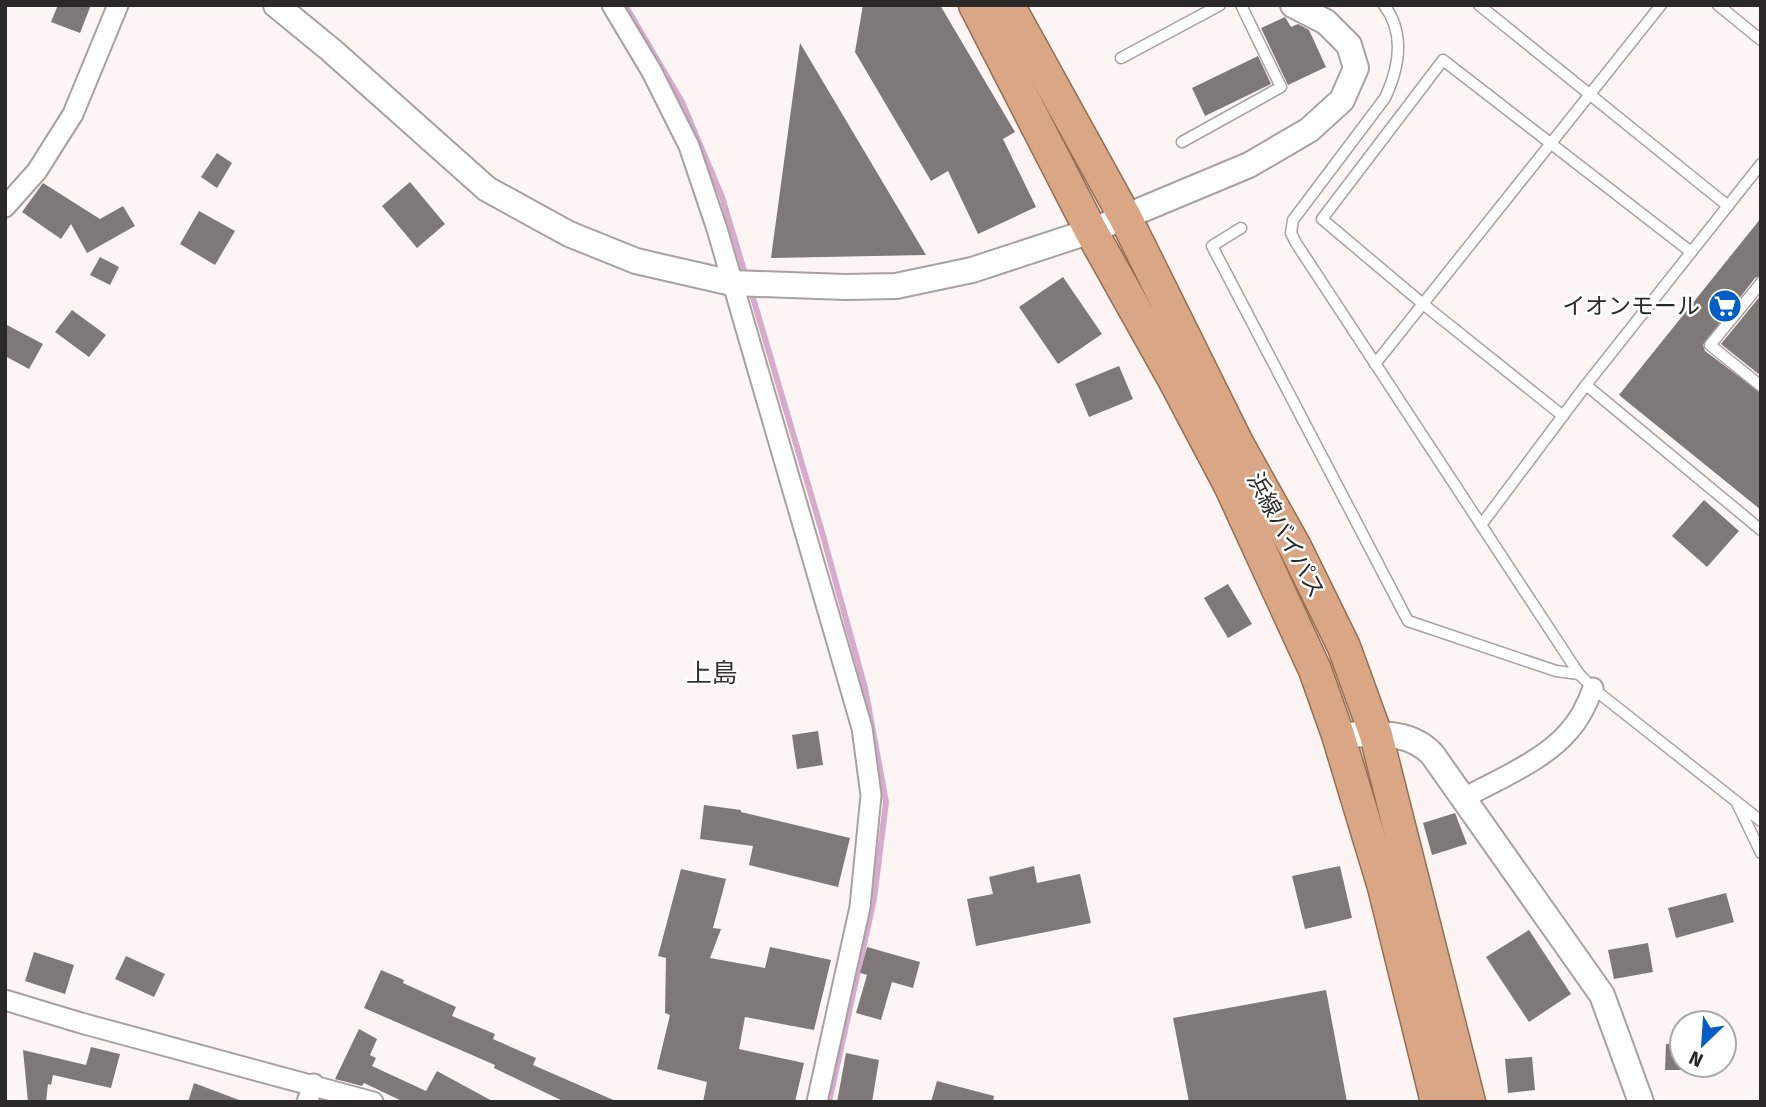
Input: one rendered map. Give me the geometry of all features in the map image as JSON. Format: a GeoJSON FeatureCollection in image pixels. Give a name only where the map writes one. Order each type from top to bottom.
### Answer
{"type":"FeatureCollection","features":[{"type":"Feature","properties":{"kind":"highway","name":"浜線バイパス"},"geometry":{"type":"LineString","coordinates":[[975,5],[1091,231],[1230,485],[1315,670],[1384,887],[1437,1102]]}},
{"type":"Feature","properties":{"kind":"highway","name":"浜線バイパス"},"geometry":{"type":"LineString","coordinates":[[1008,5],[1125,217],[1238,445],[1295,547],[1344,647],[1376,735],[1469,1102]]}},
{"type":"Feature","properties":{"kind":"street"},"geometry":{"type":"LineString","coordinates":[[5,207],[37,171],[73,114],[118,5]]}},
{"type":"Feature","properties":{"kind":"street"},"geometry":{"type":"LineString","coordinates":[[275,5],[331,50],[488,189],[569,233],[636,261],[732,283],[845,287],[896,286],[972,270],[1091,231],[1249,165],[1309,130],[1342,100],[1356,68],[1349,45],[1326,22],[1293,5]]}},
{"type":"Feature","properties":{"kind":"street"},"geometry":{"type":"LineString","coordinates":[[612,5],[652,72],[689,146],[718,229],[862,728],[871,795],[860,907],[817,1102]]}},
{"type":"Feature","properties":{"kind":"street"},"geometry":{"type":"LineString","coordinates":[[1464,798],[1538,757],[1569,731],[1593,688]]}},
{"type":"Feature","properties":{"kind":"street"},"geometry":{"type":"LineString","coordinates":[[1338,736],[1394,734],[1422,744],[1432,754],[1602,995],[1641,1102]]}},
{"type":"Feature","properties":{"kind":"street"},"geometry":{"type":"LineString","coordinates":[[5,1000],[311,1093],[373,1102]]}},
{"type":"Feature","properties":{"kind":"lane"},"geometry":{"type":"LineString","coordinates":[[1121,58],[1220,5]]}},
{"type":"Feature","properties":{"kind":"lane"},"geometry":{"type":"LineString","coordinates":[[1182,142],[1281,87],[1241,5]]}},
{"type":"Feature","properties":{"kind":"lane"},"geometry":{"type":"LineString","coordinates":[[1384,5],[1390,14],[1400,52],[1393,81],[1385,98],[1293,220],[1291,233],[1579,674],[1761,821]]}},
{"type":"Feature","properties":{"kind":"lane"},"geometry":{"type":"LineString","coordinates":[[1479,5],[1728,206]]}},
{"type":"Feature","properties":{"kind":"lane"},"geometry":{"type":"LineString","coordinates":[[1375,364],[1661,5]]}},
{"type":"Feature","properties":{"kind":"lane"},"geometry":{"type":"LineString","coordinates":[[1718,5],[1761,40]]}},
{"type":"Feature","properties":{"kind":"lane"},"geometry":{"type":"LineString","coordinates":[[1563,416],[1322,219],[1443,60],[1692,252]]}},
{"type":"Feature","properties":{"kind":"lane"},"geometry":{"type":"LineString","coordinates":[[1481,525],[1586,385],[1761,164]]}},
{"type":"Feature","properties":{"kind":"lane"},"geometry":{"type":"LineString","coordinates":[[1241,228],[1212,246],[1408,621],[1556,671],[1579,674]]}},
{"type":"Feature","properties":{"kind":"lane"},"geometry":{"type":"LineString","coordinates":[[1761,283],[1710,345],[1761,386]]}},
{"type":"Feature","properties":{"kind":"lane"},"geometry":{"type":"LineString","coordinates":[[1586,385],[1761,530]]}},
{"type":"Feature","properties":{"kind":"lane"},"geometry":{"type":"LineString","coordinates":[[1736,801],[1761,853]]}},
{"type":"Feature","properties":{"kind":"building"},"geometry":{"type":"Polygon","coordinates":[[[58,5],[91,5],[80,33],[51,22],[58,5]]]}},
{"type":"Feature","properties":{"kind":"building"},"geometry":{"type":"Polygon","coordinates":[[[863,5],[940,5],[1015,132],[1003,139],[1036,207],[978,234],[948,171],[931,181],[855,52],[863,5]]]}},
{"type":"Feature","properties":{"kind":"building"},"geometry":{"type":"Polygon","coordinates":[[[1285,17],[1291,27],[1298,24],[1309,30],[1326,67],[1288,85],[1261,28],[1285,17]]]}},
{"type":"Feature","properties":{"kind":"building"},"geometry":{"type":"Polygon","coordinates":[[[800,43],[926,255],[771,258],[800,43]]]}},
{"type":"Feature","properties":{"kind":"building"},"geometry":{"type":"Polygon","coordinates":[[[1258,56],[1271,84],[1205,116],[1192,88],[1258,56]]]}},
{"type":"Feature","properties":{"kind":"building"},"geometry":{"type":"Polygon","coordinates":[[[217,153],[232,163],[217,188],[201,177],[217,153]]]}},
{"type":"Feature","properties":{"kind":"building"},"geometry":{"type":"Polygon","coordinates":[[[410,182],[445,224],[417,248],[382,206],[410,182]]]}},
{"type":"Feature","properties":{"kind":"building"},"geometry":{"type":"Polygon","coordinates":[[[43,183],[100,219],[123,206],[135,226],[87,253],[71,224],[61,239],[22,212],[43,183]]]}},
{"type":"Feature","properties":{"kind":"building"},"geometry":{"type":"Polygon","coordinates":[[[199,211],[235,231],[215,265],[180,244],[199,211]]]}},
{"type":"Feature","properties":{"kind":"building","name":"イオンモール"},"geometry":{"type":"Polygon","coordinates":[[[1761,218],[1761,276],[1755,278],[1703,345],[1705,351],[1761,393],[1761,510],[1619,395],[1761,218]]]}},
{"type":"Feature","properties":{"kind":"building"},"geometry":{"type":"Polygon","coordinates":[[[100,257],[119,267],[110,285],[90,275],[100,257]]]}},
{"type":"Feature","properties":{"kind":"building"},"geometry":{"type":"Polygon","coordinates":[[[1063,277],[1102,334],[1058,364],[1019,307],[1063,277]]]}},
{"type":"Feature","properties":{"kind":"building"},"geometry":{"type":"Polygon","coordinates":[[[1761,295],[1761,376],[1721,344],[1761,295]]]}},
{"type":"Feature","properties":{"kind":"building"},"geometry":{"type":"Polygon","coordinates":[[[72,310],[106,335],[89,357],[55,332],[72,310]]]}},
{"type":"Feature","properties":{"kind":"building"},"geometry":{"type":"Polygon","coordinates":[[[5,324],[43,344],[29,369],[5,356],[5,324]]]}},
{"type":"Feature","properties":{"kind":"building"},"geometry":{"type":"Polygon","coordinates":[[[1119,366],[1133,399],[1089,417],[1075,384],[1119,366]]]}},
{"type":"Feature","properties":{"kind":"building"},"geometry":{"type":"Polygon","coordinates":[[[1704,500],[1739,531],[1707,567],[1672,536],[1704,500]]]}},
{"type":"Feature","properties":{"kind":"building"},"geometry":{"type":"Polygon","coordinates":[[[1228,584],[1252,624],[1228,638],[1204,598],[1228,584]]]}},
{"type":"Feature","properties":{"kind":"building"},"geometry":{"type":"Polygon","coordinates":[[[818,731],[823,765],[797,769],[792,735],[818,731]]]}},
{"type":"Feature","properties":{"kind":"building"},"geometry":{"type":"Polygon","coordinates":[[[704,805],[741,810],[850,838],[838,887],[749,865],[753,846],[700,839],[704,805]]]}},
{"type":"Feature","properties":{"kind":"building"},"geometry":{"type":"Polygon","coordinates":[[[1455,813],[1467,844],[1432,855],[1423,823],[1455,813]]]}},
{"type":"Feature","properties":{"kind":"building"},"geometry":{"type":"Polygon","coordinates":[[[1034,866],[1037,883],[1080,874],[1091,923],[976,946],[967,899],[993,894],[989,877],[1034,866]]]}},
{"type":"Feature","properties":{"kind":"building"},"geometry":{"type":"Polygon","coordinates":[[[1340,866],[1352,918],[1305,929],[1292,876],[1340,866]]]}},
{"type":"Feature","properties":{"kind":"building"},"geometry":{"type":"Polygon","coordinates":[[[681,869],[726,879],[713,928],[721,929],[710,958],[765,968],[770,947],[831,960],[814,1030],[745,1017],[739,1049],[804,1063],[795,1102],[703,1102],[707,1082],[657,1069],[670,1015],[665,1013],[666,958],[658,956],[681,869]]]}},
{"type":"Feature","properties":{"kind":"building"},"geometry":{"type":"Polygon","coordinates":[[[1726,893],[1734,922],[1676,938],[1668,908],[1726,893]]]}},
{"type":"Feature","properties":{"kind":"building"},"geometry":{"type":"Polygon","coordinates":[[[1529,930],[1571,994],[1529,1022],[1486,957],[1529,930]]]}},
{"type":"Feature","properties":{"kind":"building"},"geometry":{"type":"Polygon","coordinates":[[[1648,943],[1653,972],[1614,979],[1608,950],[1648,943]]]}},
{"type":"Feature","properties":{"kind":"building"},"geometry":{"type":"Polygon","coordinates":[[[867,947],[920,962],[913,988],[892,982],[881,1020],[856,1013],[867,975],[860,973],[867,947]]]}},
{"type":"Feature","properties":{"kind":"building"},"geometry":{"type":"Polygon","coordinates":[[[34,952],[74,965],[65,994],[25,981],[34,952]]]}},
{"type":"Feature","properties":{"kind":"building"},"geometry":{"type":"Polygon","coordinates":[[[126,956],[165,974],[154,997],[115,979],[126,956]]]}},
{"type":"Feature","properties":{"kind":"building"},"geometry":{"type":"Polygon","coordinates":[[[381,970],[456,1007],[452,1016],[495,1034],[493,1039],[536,1058],[533,1065],[618,1102],[565,1102],[494,1068],[495,1065],[364,1008],[381,970]]]}},
{"type":"Feature","properties":{"kind":"building"},"geometry":{"type":"Polygon","coordinates":[[[1326,990],[1347,1102],[1189,1102],[1173,1018],[1326,990]]]}},
{"type":"Feature","properties":{"kind":"building"},"geometry":{"type":"Polygon","coordinates":[[[359,1029],[377,1039],[370,1055],[376,1058],[372,1066],[426,1091],[437,1071],[494,1102],[404,1102],[364,1083],[362,1086],[335,1079],[359,1029]]]}},
{"type":"Feature","properties":{"kind":"building"},"geometry":{"type":"Polygon","coordinates":[[[1666,1044],[1668,1044],[1668,1070],[1665,1070],[1666,1044]]]}},
{"type":"Feature","properties":{"kind":"building"},"geometry":{"type":"Polygon","coordinates":[[[91,1047],[120,1054],[111,1088],[53,1075],[51,1085],[48,1084],[46,1102],[28,1102],[23,1050],[86,1065],[91,1047]]]}},
{"type":"Feature","properties":{"kind":"building"},"geometry":{"type":"Polygon","coordinates":[[[846,1053],[879,1060],[872,1102],[837,1102],[846,1053]]]}},
{"type":"Feature","properties":{"kind":"building"},"geometry":{"type":"Polygon","coordinates":[[[1532,1057],[1535,1090],[1508,1093],[1505,1059],[1532,1057]]]}},
{"type":"Feature","properties":{"kind":"building"},"geometry":{"type":"Polygon","coordinates":[[[937,1081],[994,1096],[993,1102],[931,1102],[937,1081]]]}},
{"type":"Feature","properties":{"kind":"building"},"geometry":{"type":"Polygon","coordinates":[[[194,1083],[239,1100],[239,1102],[188,1102],[194,1083]]]}},
{"type":"Feature","properties":{"kind":"waterway"},"geometry":{"type":"LineString","coordinates":[[625,5],[682,102],[722,197],[746,277]]}},
{"type":"Feature","properties":{"kind":"waterway"},"geometry":{"type":"LineString","coordinates":[[751,291],[865,688],[886,802],[874,899],[829,1102]]}},
{"type":"Feature","properties":{"kind":"place","name":"イオンモール"},"geometry":{"type":"Point","coordinates":[1725,306]}},
{"type":"Feature","properties":{"kind":"district","name":"上島"},"geometry":{"type":"Point","coordinates":[712,673]}}]}
